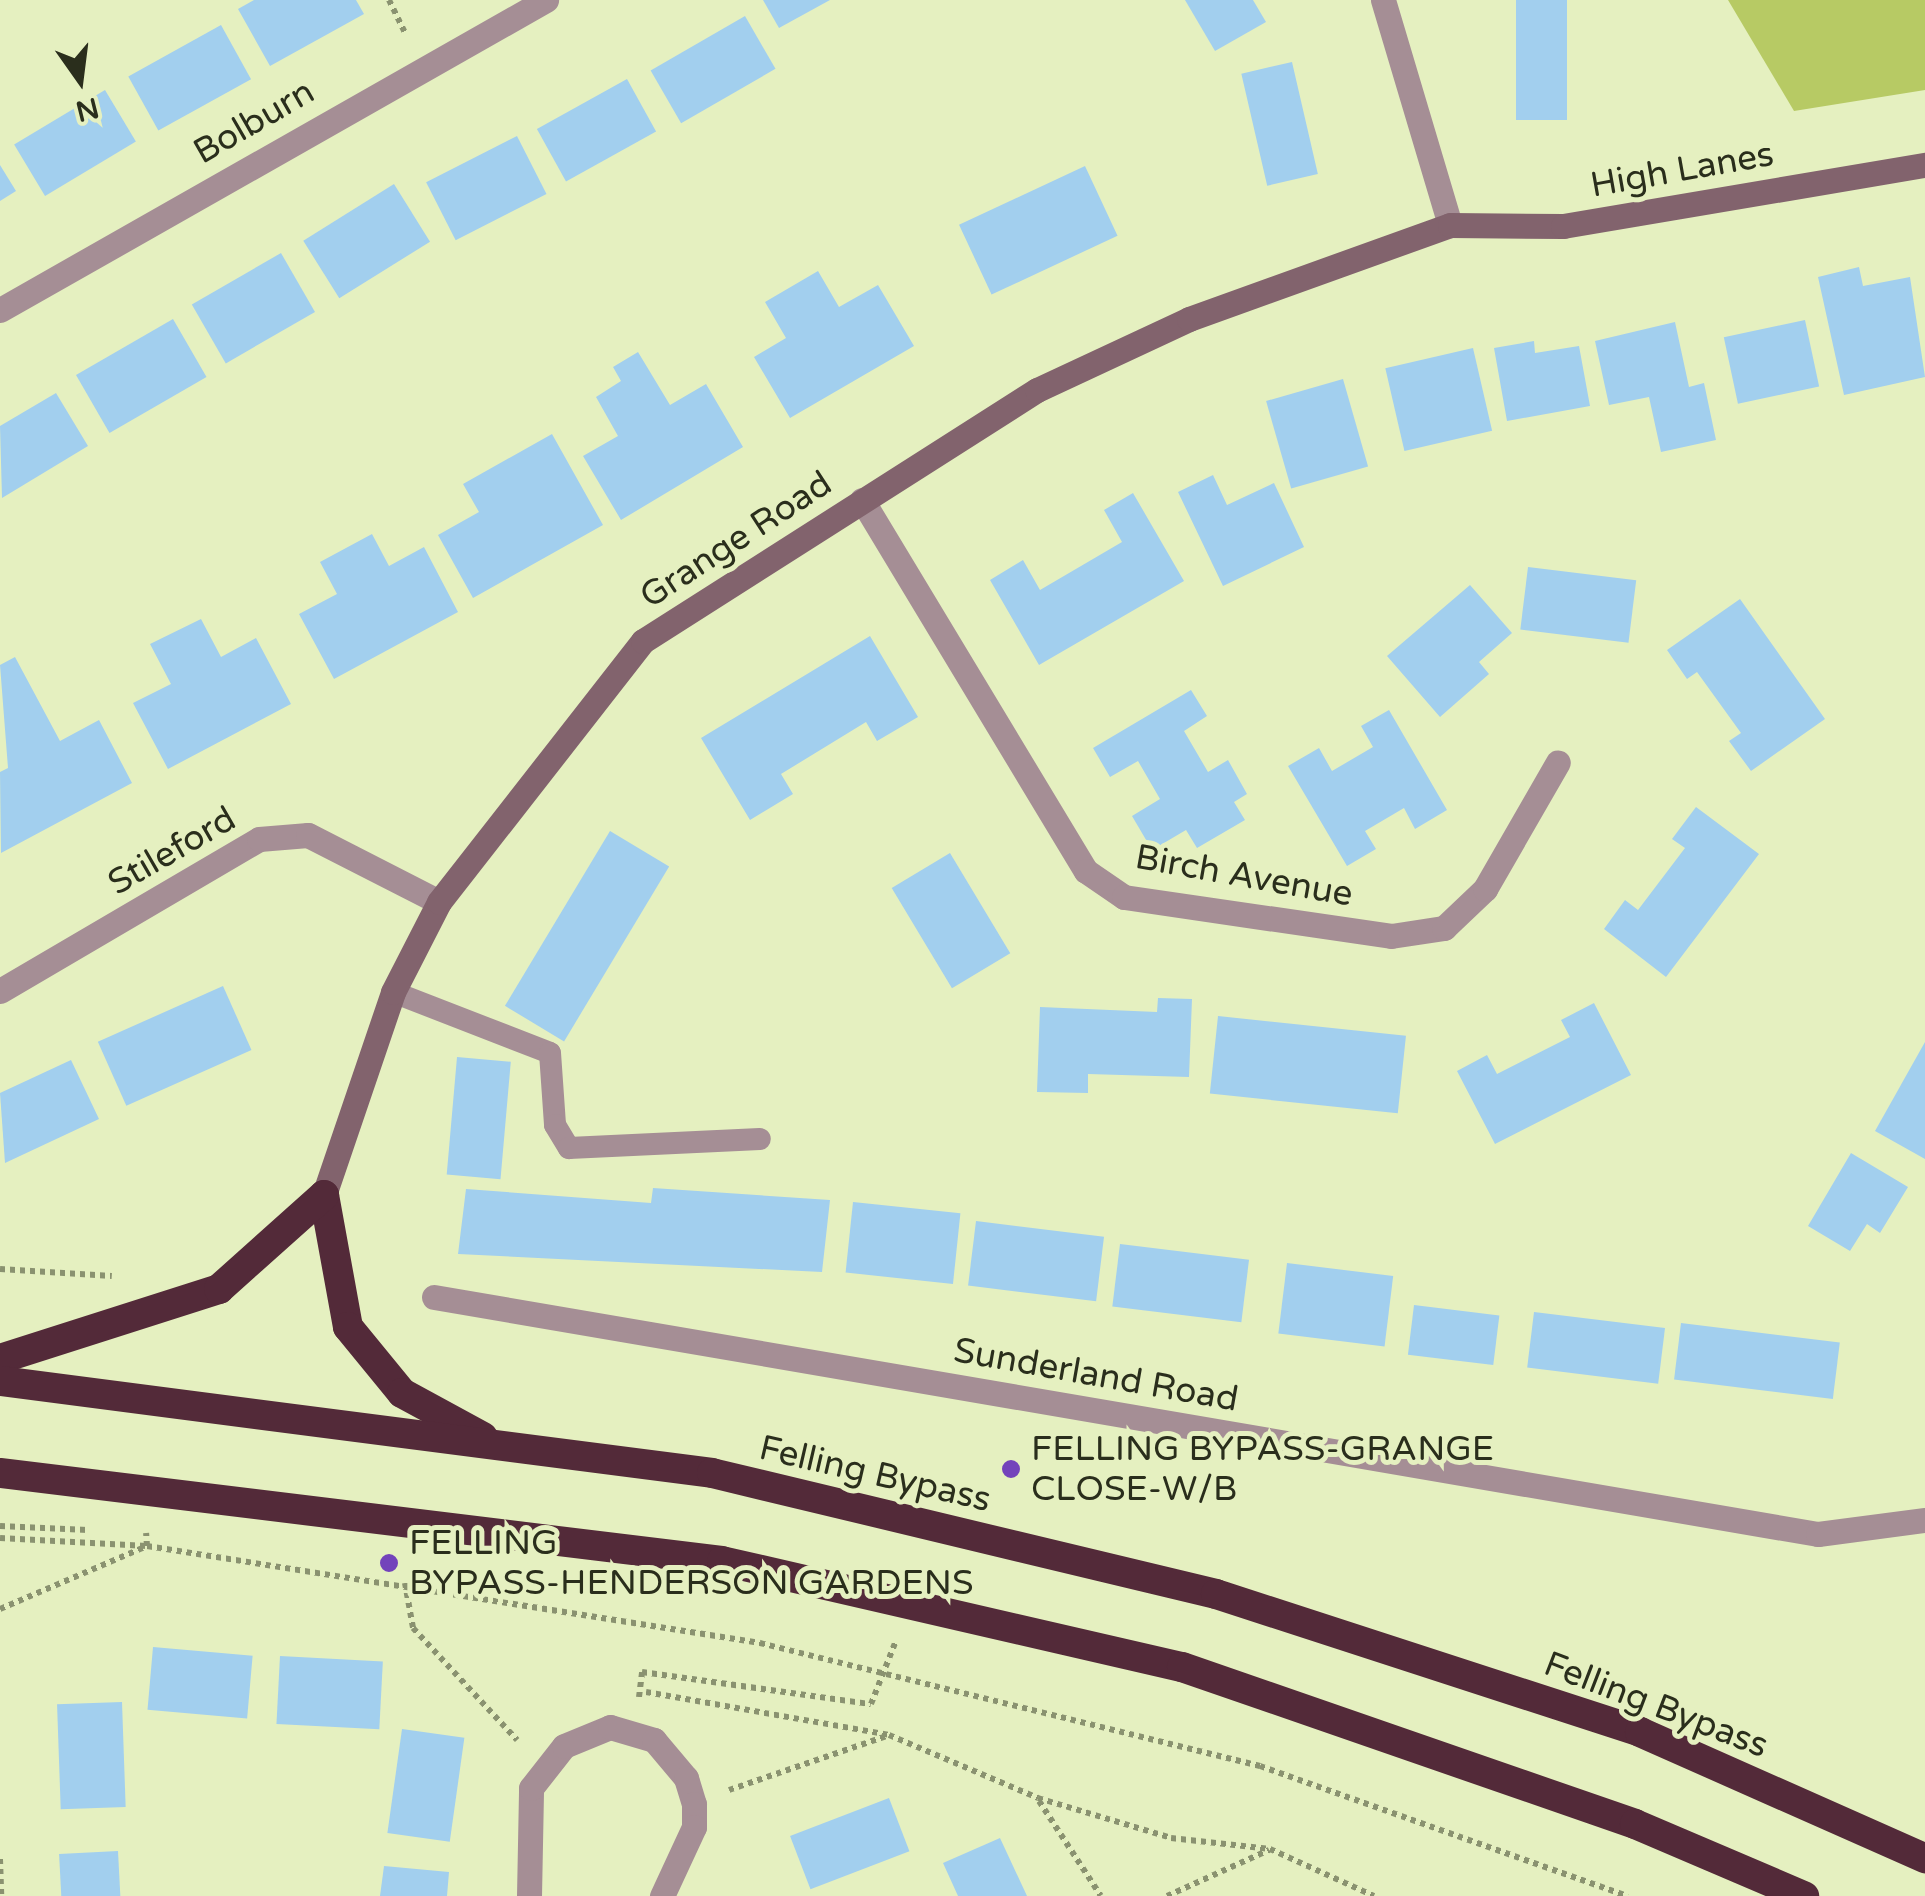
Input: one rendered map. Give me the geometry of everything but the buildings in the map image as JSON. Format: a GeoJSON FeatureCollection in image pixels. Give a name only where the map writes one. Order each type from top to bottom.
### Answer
{"type":"FeatureCollection","features":[{"type":"Feature","properties":{"kind":"highway"},"geometry":{"type":"LineString","coordinates":[[0,1359],[219,1289],[324,1195]]}},
{"type":"Feature","properties":{"kind":"highway"},"geometry":{"type":"LineString","coordinates":[[324,1195],[348,1327],[402,1393],[500,1446]]}},
{"type":"Feature","properties":{"kind":"highway","name":"Felling Bypass"},"geometry":{"type":"LineString","coordinates":[[0,1381],[712,1473],[1216,1594],[1640,1732],[1925,1858]]}},
{"type":"Feature","properties":{"kind":"highway"},"geometry":{"type":"LineString","coordinates":[[0,1473],[722,1561],[1182,1667],[1635,1824],[1804,1896]]}},
{"type":"Feature","properties":{"kind":"street","name":"Bolburn"},"geometry":{"type":"LineString","coordinates":[[0,310],[546,0]]}},
{"type":"Feature","properties":{"kind":"street"},"geometry":{"type":"LineString","coordinates":[[1383,0],[1450,225]]}},
{"type":"Feature","properties":{"kind":"street","name":"High Lanes"},"geometry":{"type":"LineString","coordinates":[[1450,225],[1563,226],[1925,164]]}},
{"type":"Feature","properties":{"kind":"street","name":"Grange Road"},"geometry":{"type":"LineString","coordinates":[[324,1195],[394,992],[439,902],[643,641],[1054,382],[1189,319],[1450,225]]}},
{"type":"Feature","properties":{"kind":"street","name":"Birch Avenue"},"geometry":{"type":"LineString","coordinates":[[862,500],[1086,871],[1124,897],[1391,936],[1444,928],[1485,889],[1558,762]]}},
{"type":"Feature","properties":{"kind":"street","name":"Stileford"},"geometry":{"type":"LineString","coordinates":[[0,990],[260,839],[308,835],[439,902]]}},
{"type":"Feature","properties":{"kind":"street","name":"Sunderland Road"},"geometry":{"type":"LineString","coordinates":[[434,1297],[1818,1534],[1925,1520]]}},
{"type":"Feature","properties":{"kind":"street"},"geometry":{"type":"LineString","coordinates":[[529,1896],[531,1788],[543,1768],[584,1734],[634,1729],[671,1757],[694,1804],[694,1826],[662,1896]]}},
{"type":"Feature","properties":{"kind":"lane"},"geometry":{"type":"LineString","coordinates":[[394,992],[550,1053],[556,1126],[569,1148],[760,1139]]}},
{"type":"Feature","properties":{"kind":"path"},"geometry":{"type":"LineString","coordinates":[[0,1526],[148,1534],[146,1546]]}},
{"type":"Feature","properties":{"kind":"path"},"geometry":{"type":"LineString","coordinates":[[0,1538],[146,1546],[405,1583],[886,1672],[1260,1766],[1628,1896]]}},
{"type":"Feature","properties":{"kind":"path"},"geometry":{"type":"LineString","coordinates":[[0,1608],[146,1546]]}},
{"type":"Feature","properties":{"kind":"path"},"geometry":{"type":"LineString","coordinates":[[405,1583],[412,1628],[543,1768]]}},
{"type":"Feature","properties":{"kind":"path"},"geometry":{"type":"LineString","coordinates":[[634,1729],[642,1672],[872,1704],[909,1604]]}},
{"type":"Feature","properties":{"kind":"path"},"geometry":{"type":"LineString","coordinates":[[639,1691],[888,1735],[1038,1798],[1171,1838],[1270,1849],[1374,1896]]}},
{"type":"Feature","properties":{"kind":"path"},"geometry":{"type":"LineString","coordinates":[[694,1804],[888,1735]]}},
{"type":"Feature","properties":{"kind":"path"},"geometry":{"type":"LineString","coordinates":[[1038,1798],[1101,1896]]}},
{"type":"Feature","properties":{"kind":"path"},"geometry":{"type":"LineString","coordinates":[[1166,1896],[1270,1849]]}},
{"type":"Feature","properties":{"kind":"path"},"geometry":{"type":"LineString","coordinates":[[0,1859],[1,1896]]}},
{"type":"Feature","properties":{"kind":"green space"},"geometry":{"type":"Polygon","coordinates":[[[1728,0],[1925,0],[1925,90],[1794,111],[1728,0]]]}},
{"type":"Feature","properties":{"kind":"place","name":"FELLING BYPASS-GRANGE CLOSE-W/B"},"geometry":{"type":"Point","coordinates":[1011,1469]}},
{"type":"Feature","properties":{"kind":"place","name":"FELLING BYPASS-HENDERSON GARDENS"},"geometry":{"type":"Point","coordinates":[389,1563]}}]}
